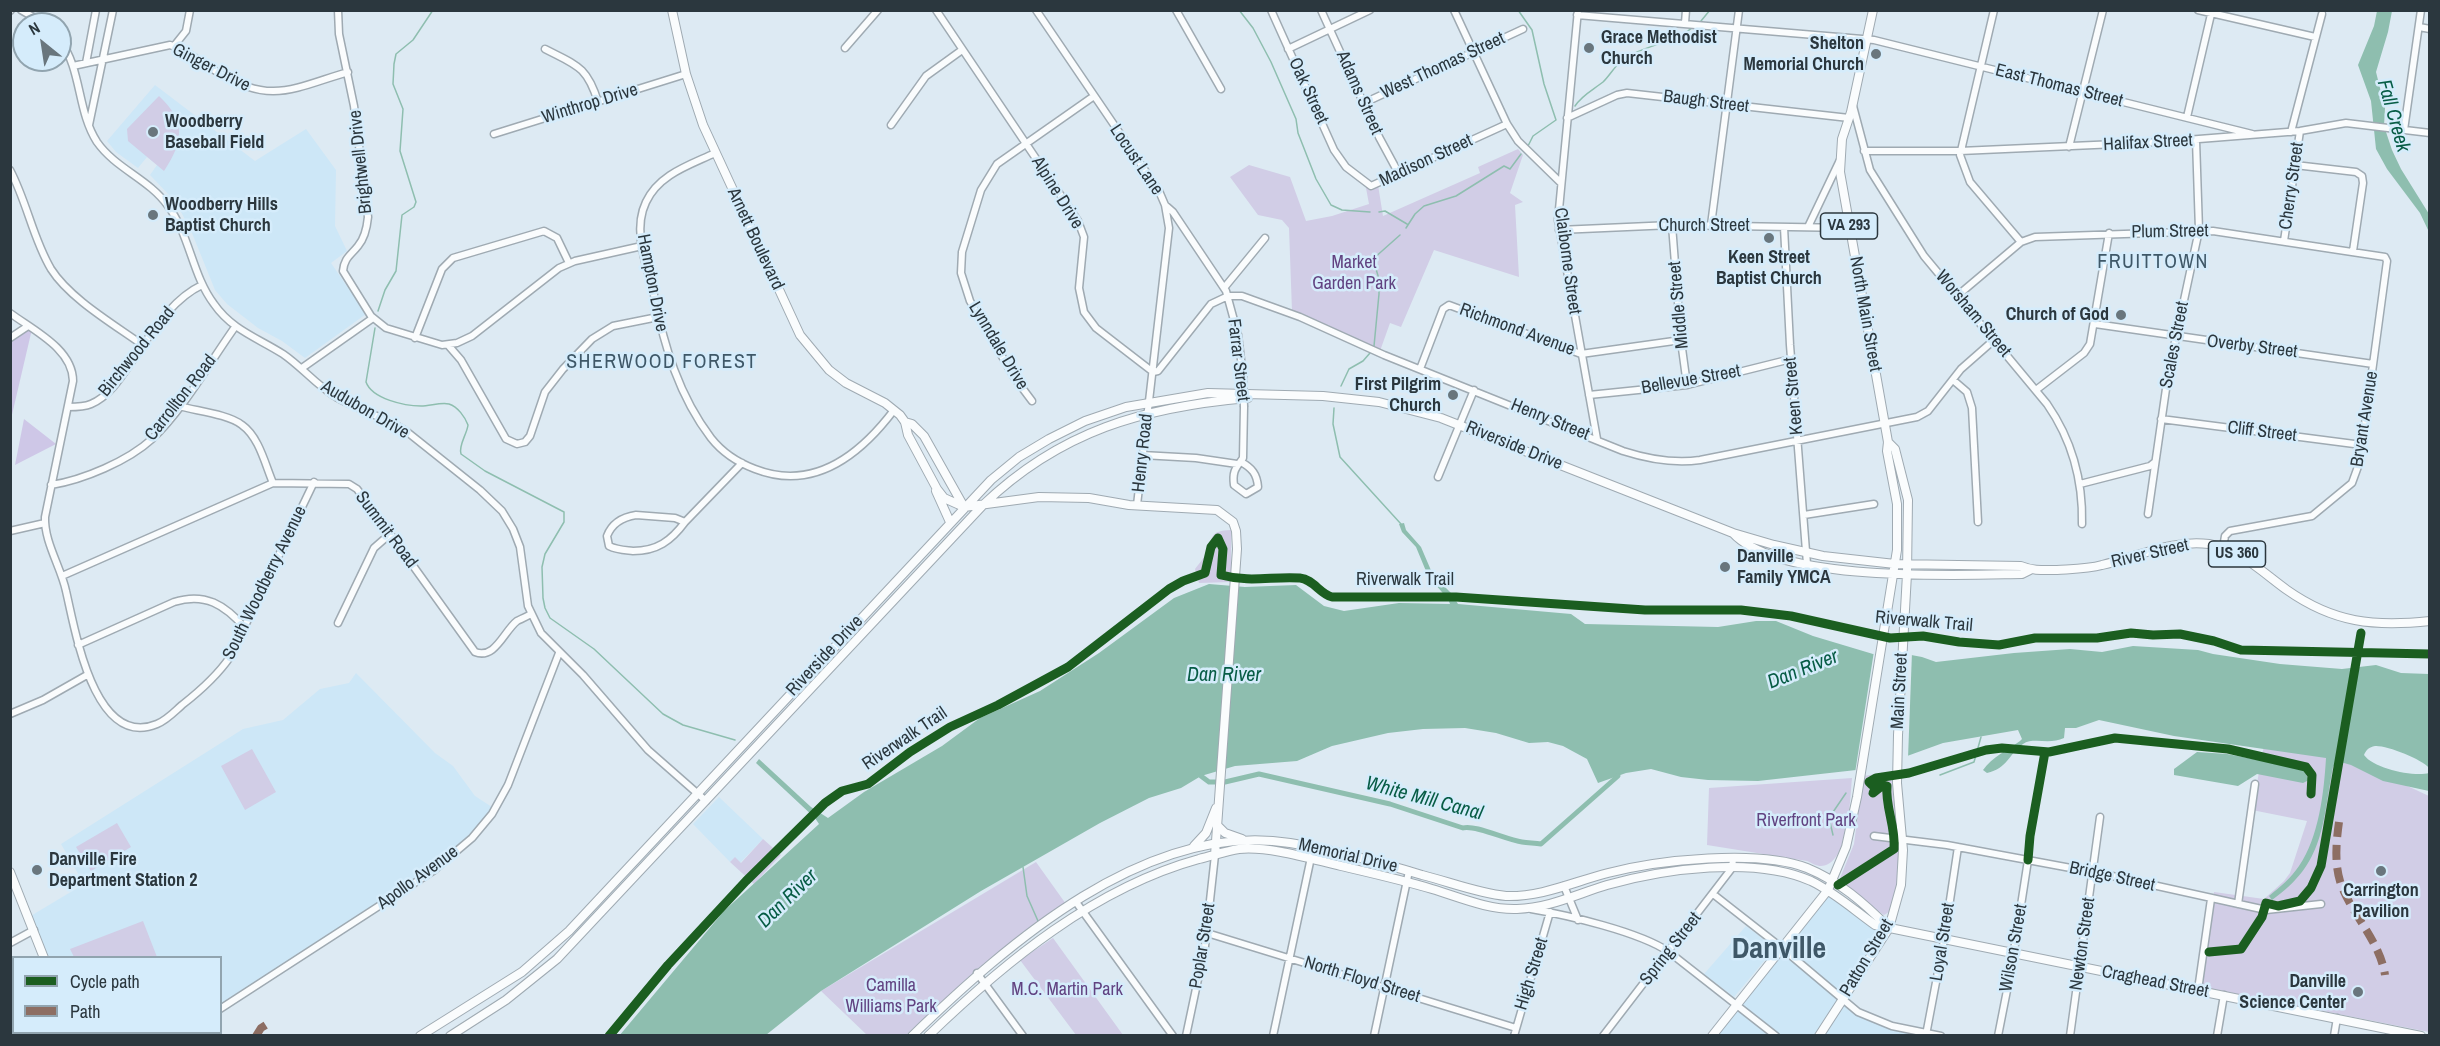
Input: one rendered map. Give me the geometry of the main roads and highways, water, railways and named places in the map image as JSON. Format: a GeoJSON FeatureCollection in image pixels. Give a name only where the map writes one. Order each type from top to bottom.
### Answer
{"type":"FeatureCollection","features":[{"type":"Feature","properties":{"kind":"main road","name":"Arnett Boulevard"},"geometry":{"type":"LineString","coordinates":[[672,10],[695,105],[715,153],[806,344],[823,365],[838,378],[894,410],[905,422],[908,435],[944,498],[964,507]]}},
{"type":"Feature","properties":{"kind":"main road","name":"North Main Street"},"geometry":{"type":"LineString","coordinates":[[1873,10],[1852,106],[1842,139],[1840,159],[1842,182],[1888,442],[1887,452],[1899,521],[1893,574]]}},
{"type":"Feature","properties":{"kind":"main road","name":"Riverside Drive"},"geometry":{"type":"LineString","coordinates":[[420,1035],[491,993],[546,952],[576,923],[964,507],[1003,469],[1048,439],[1101,415],[1149,402],[1208,393],[1286,394],[1379,402],[1460,425],[1733,533],[1806,552],[1895,564]]}},
{"type":"Feature","properties":{"kind":"main road","name":"Riverside Drive"},"geometry":{"type":"LineString","coordinates":[[450,1035],[506,1000],[557,959],[983,505],[1015,476],[1064,444],[1105,426],[1147,413],[1208,401],[1286,394]]}},
{"type":"Feature","properties":{"kind":"main road","name":"Arnett Boulevard"},"geometry":{"type":"LineString","coordinates":[[905,422],[912,424],[922,433],[964,507]]}},
{"type":"Feature","properties":{"kind":"main road","name":"North Main Street"},"geometry":{"type":"LineString","coordinates":[[1888,442],[1895,449],[1908,500],[1907,574]]}},
{"type":"Feature","properties":{"kind":"main road"},"geometry":{"type":"LineString","coordinates":[[947,478],[935,484],[950,522]]}},
{"type":"Feature","properties":{"kind":"main road"},"geometry":{"type":"LineString","coordinates":[[964,507],[1039,497],[1089,498],[1137,505],[1217,510],[1233,522],[1236,531],[1236,549],[1215,855]]}},
{"type":"Feature","properties":{"kind":"main road","name":"Riverside Drive"},"geometry":{"type":"LineString","coordinates":[[1733,533],[1740,540],[1775,556],[1828,569],[1893,574]]}},
{"type":"Feature","properties":{"kind":"main road","name":"River Street"},"geometry":{"type":"LineString","coordinates":[[1893,574],[2022,574],[2030,570],[2088,568],[2178,545],[2202,544],[2223,548],[2248,560],[2299,597],[2340,617],[2379,624],[2430,621]]}},
{"type":"Feature","properties":{"kind":"main road","name":"River Street"},"geometry":{"type":"LineString","coordinates":[[1895,564],[2021,566],[2030,570]]}},
{"type":"Feature","properties":{"kind":"main road","name":"VA 293"},"geometry":{"type":"LineString","coordinates":[[1712,1035],[1828,890],[1846,847],[1857,797],[1893,574]]}},
{"type":"Feature","properties":{"kind":"main road","name":"Main Street"},"geometry":{"type":"LineString","coordinates":[[1903,839],[1898,783],[1898,723],[1907,574]]}},
{"type":"Feature","properties":{"kind":"main road"},"geometry":{"type":"LineString","coordinates":[[1189,849],[1206,833],[1218,803]]}},
{"type":"Feature","properties":{"kind":"main road"},"geometry":{"type":"LineString","coordinates":[[1217,825],[1230,836],[1249,840]]}},
{"type":"Feature","properties":{"kind":"main road","name":"Patton Street"},"geometry":{"type":"LineString","coordinates":[[1819,1035],[1889,928],[1901,885],[1903,839]]}},
{"type":"Feature","properties":{"kind":"main road","name":"Memorial Drive"},"geometry":{"type":"LineString","coordinates":[[912,1035],[977,974],[1020,940],[1076,902],[1150,861],[1189,849],[1216,844],[1249,840],[1274,841],[1313,848],[1409,871],[1473,890],[1506,896],[1528,896],[1638,866],[1684,860],[1782,861],[1806,868],[1832,881]]}},
{"type":"Feature","properties":{"kind":"main road","name":"Memorial Drive"},"geometry":{"type":"LineString","coordinates":[[928,1035],[984,983],[1033,945],[1083,912],[1156,874],[1215,855],[1249,849],[1311,859],[1407,882],[1493,907],[1527,908],[1570,898],[1637,877],[1682,870],[1760,868],[1788,872],[1828,890]]}},
{"type":"Feature","properties":{"kind":"main road"},"geometry":{"type":"LineString","coordinates":[[10,872],[44,956]]}},
{"type":"Feature","properties":{"kind":"main road"},"geometry":{"type":"LineString","coordinates":[[1832,881],[1859,900],[1889,928]]}},
{"type":"Feature","properties":{"kind":"main road","name":"Craghead Street"},"geometry":{"type":"LineString","coordinates":[[1828,890],[1875,925],[2421,1035]]}},
{"type":"Feature","properties":{"kind":"water"},"geometry":{"type":"Polygon","coordinates":[[[2377,11],[2392,11],[2376,72],[2385,108],[2384,126],[2401,169],[2429,214],[2429,232],[2420,213],[2387,169],[2376,149],[2371,101],[2358,65],[2374,26],[2377,11]]]}},
{"type":"Feature","properties":{"kind":"water","name":"Dan River"},"geometry":{"type":"Polygon","coordinates":[[[1404,523],[1406,530],[1421,547],[1433,575],[1452,594],[1458,604],[1571,614],[1585,624],[1718,627],[1756,621],[1776,621],[1813,636],[1873,654],[1895,652],[1936,662],[2070,649],[2102,652],[2133,646],[2198,650],[2280,664],[2342,669],[2376,665],[2401,673],[2429,674],[2429,768],[2412,757],[2380,746],[2369,748],[2364,755],[2376,764],[2395,771],[2414,774],[2429,773],[2429,791],[2383,781],[2351,765],[2337,761],[2333,767],[2323,824],[2312,857],[2289,886],[2272,900],[2269,896],[2296,870],[2311,842],[2322,799],[2326,758],[2174,736],[2099,720],[2076,728],[2065,728],[2064,738],[2059,740],[2027,742],[1999,768],[1987,773],[1983,770],[1991,761],[2022,739],[2018,730],[1943,743],[1874,768],[1758,781],[1681,777],[1651,769],[1626,773],[1598,783],[1587,759],[1563,746],[1548,742],[1529,743],[1496,733],[1465,728],[1388,733],[1332,746],[1297,761],[1235,766],[1201,776],[1181,788],[1149,798],[1100,823],[981,891],[821,991],[766,1035],[619,1036],[724,911],[819,824],[756,763],[759,759],[811,807],[828,818],[864,792],[942,746],[980,718],[1040,691],[1099,653],[1174,598],[1209,584],[1245,587],[1296,585],[1324,606],[1344,611],[1399,603],[1450,604],[1428,576],[1416,547],[1402,532],[1399,524],[1404,523]]]}},
{"type":"Feature","properties":{"kind":"water"},"geometry":{"type":"Polygon","coordinates":[[[2197,752],[2227,754],[2300,768],[2309,780],[2303,783],[2257,774],[2238,786],[2174,775],[2174,769],[2197,752]]]}},
{"type":"Feature","properties":{"kind":"waterway"},"geometry":{"type":"LineString","coordinates":[[378,311],[385,290],[396,271],[402,215],[414,207],[416,202],[400,151],[403,109],[393,84],[394,64],[396,54],[413,40],[433,10]]}},
{"type":"Feature","properties":{"kind":"waterway"},"geometry":{"type":"LineString","coordinates":[[1239,10],[1253,28],[1271,62],[1296,119],[1298,133],[1316,179],[1331,205],[1342,210],[1370,212]]}},
{"type":"Feature","properties":{"kind":"waterway"},"geometry":{"type":"LineString","coordinates":[[1518,10],[1532,30],[1544,84],[1556,120],[1533,136],[1528,146]]}},
{"type":"Feature","properties":{"kind":"waterway"},"geometry":{"type":"LineString","coordinates":[[1701,21],[1710,10]]}},
{"type":"Feature","properties":{"kind":"waterway"},"geometry":{"type":"LineString","coordinates":[[1575,106],[1603,82],[1625,58],[1692,28]]}},
{"type":"Feature","properties":{"kind":"waterway"},"geometry":{"type":"LineString","coordinates":[[1406,228],[1415,214],[1424,206],[1456,196],[1504,166],[1510,169],[1521,154]]}},
{"type":"Feature","properties":{"kind":"waterway"},"geometry":{"type":"LineString","coordinates":[[1379,212],[1385,211],[1407,224]]}},
{"type":"Feature","properties":{"kind":"waterway"},"geometry":{"type":"LineString","coordinates":[[1374,346],[1379,279],[1373,259],[1400,235]]}},
{"type":"Feature","properties":{"kind":"waterway"},"geometry":{"type":"LineString","coordinates":[[375,328],[366,382],[369,388],[382,397],[406,405],[421,406],[443,403],[452,405],[461,413],[468,425],[461,454],[485,471],[564,512],[564,522],[545,554],[542,567],[543,598],[550,618],[594,649],[663,714],[683,725],[735,740]]}},
{"type":"Feature","properties":{"kind":"waterway"},"geometry":{"type":"LineString","coordinates":[[1341,386],[1349,369],[1363,361],[1370,353]]}},
{"type":"Feature","properties":{"kind":"waterway"},"geometry":{"type":"LineString","coordinates":[[1334,408],[1333,424],[1340,457],[1401,524]]}},
{"type":"Feature","properties":{"kind":"waterway"},"geometry":{"type":"LineString","coordinates":[[1940,775],[1974,762],[1981,737]]}},
{"type":"Feature","properties":{"kind":"waterway","name":"White Mill Canal"},"geometry":{"type":"LineString","coordinates":[[1201,776],[1209,782],[1225,782],[1259,774],[1390,804],[1463,828],[1475,828],[1516,841],[1541,844],[1618,776]]}},
{"type":"Feature","properties":{"kind":"waterway"},"geometry":{"type":"LineString","coordinates":[[1833,835],[1829,818],[1846,793]]}},
{"type":"Feature","properties":{"kind":"waterway"},"geometry":{"type":"LineString","coordinates":[[1023,867],[1027,896],[1038,921]]}},
{"type":"Feature","properties":{"kind":"place","name":"Grace Methodist Church"},"geometry":{"type":"Point","coordinates":[1589,48]}},
{"type":"Feature","properties":{"kind":"place","name":"Shelton Memorial Church"},"geometry":{"type":"Point","coordinates":[1876,54]}},
{"type":"Feature","properties":{"kind":"place","name":"Woodberry Baseball Field"},"geometry":{"type":"Point","coordinates":[153,132]}},
{"type":"Feature","properties":{"kind":"place","name":"Woodberry Hills Baptist Church"},"geometry":{"type":"Point","coordinates":[153,215]}},
{"type":"Feature","properties":{"kind":"place","name":"Keen Street Baptist Church"},"geometry":{"type":"Point","coordinates":[1769,238]}},
{"type":"Feature","properties":{"kind":"place","name":"Church of God"},"geometry":{"type":"Point","coordinates":[2121,315]}},
{"type":"Feature","properties":{"kind":"place","name":"First Pilgrim Church"},"geometry":{"type":"Point","coordinates":[1453,395]}},
{"type":"Feature","properties":{"kind":"place","name":"Danville Family YMCA"},"geometry":{"type":"Point","coordinates":[1725,567]}},
{"type":"Feature","properties":{"kind":"place","name":"Danville Fire Department Station 2"},"geometry":{"type":"Point","coordinates":[37,870]}},
{"type":"Feature","properties":{"kind":"place","name":"Carrington Pavilion"},"geometry":{"type":"Point","coordinates":[2381,871]}},
{"type":"Feature","properties":{"kind":"place","name":"Danville Science Center"},"geometry":{"type":"Point","coordinates":[2358,992]}},
{"type":"Feature","properties":{"kind":"district","name":"FRUITTOWN"},"geometry":{"type":"Point","coordinates":[2153,263]}},
{"type":"Feature","properties":{"kind":"district","name":"SHERWOOD FOREST"},"geometry":{"type":"Point","coordinates":[662,363]}},
{"type":"Feature","properties":{"kind":"district","name":"Danville"},"geometry":{"type":"Point","coordinates":[1779,950]}},
{"type":"Feature","properties":{"kind":"water label","name":"Fall Creek"},"geometry":{"type":"Point","coordinates":[2393,116]}},
{"type":"Feature","properties":{"kind":"park label","name":"Market Garden Park"},"geometry":{"type":"Point","coordinates":[1354,273]}},
{"type":"Feature","properties":{"kind":"park label","name":"Riverfront Park"},"geometry":{"type":"Point","coordinates":[1806,821]}},
{"type":"Feature","properties":{"kind":"park label","name":"M.C. Martin Park"},"geometry":{"type":"Point","coordinates":[1067,990]}},
{"type":"Feature","properties":{"kind":"park label","name":"Camilla Williams Park"},"geometry":{"type":"Point","coordinates":[891,996]}}]}
